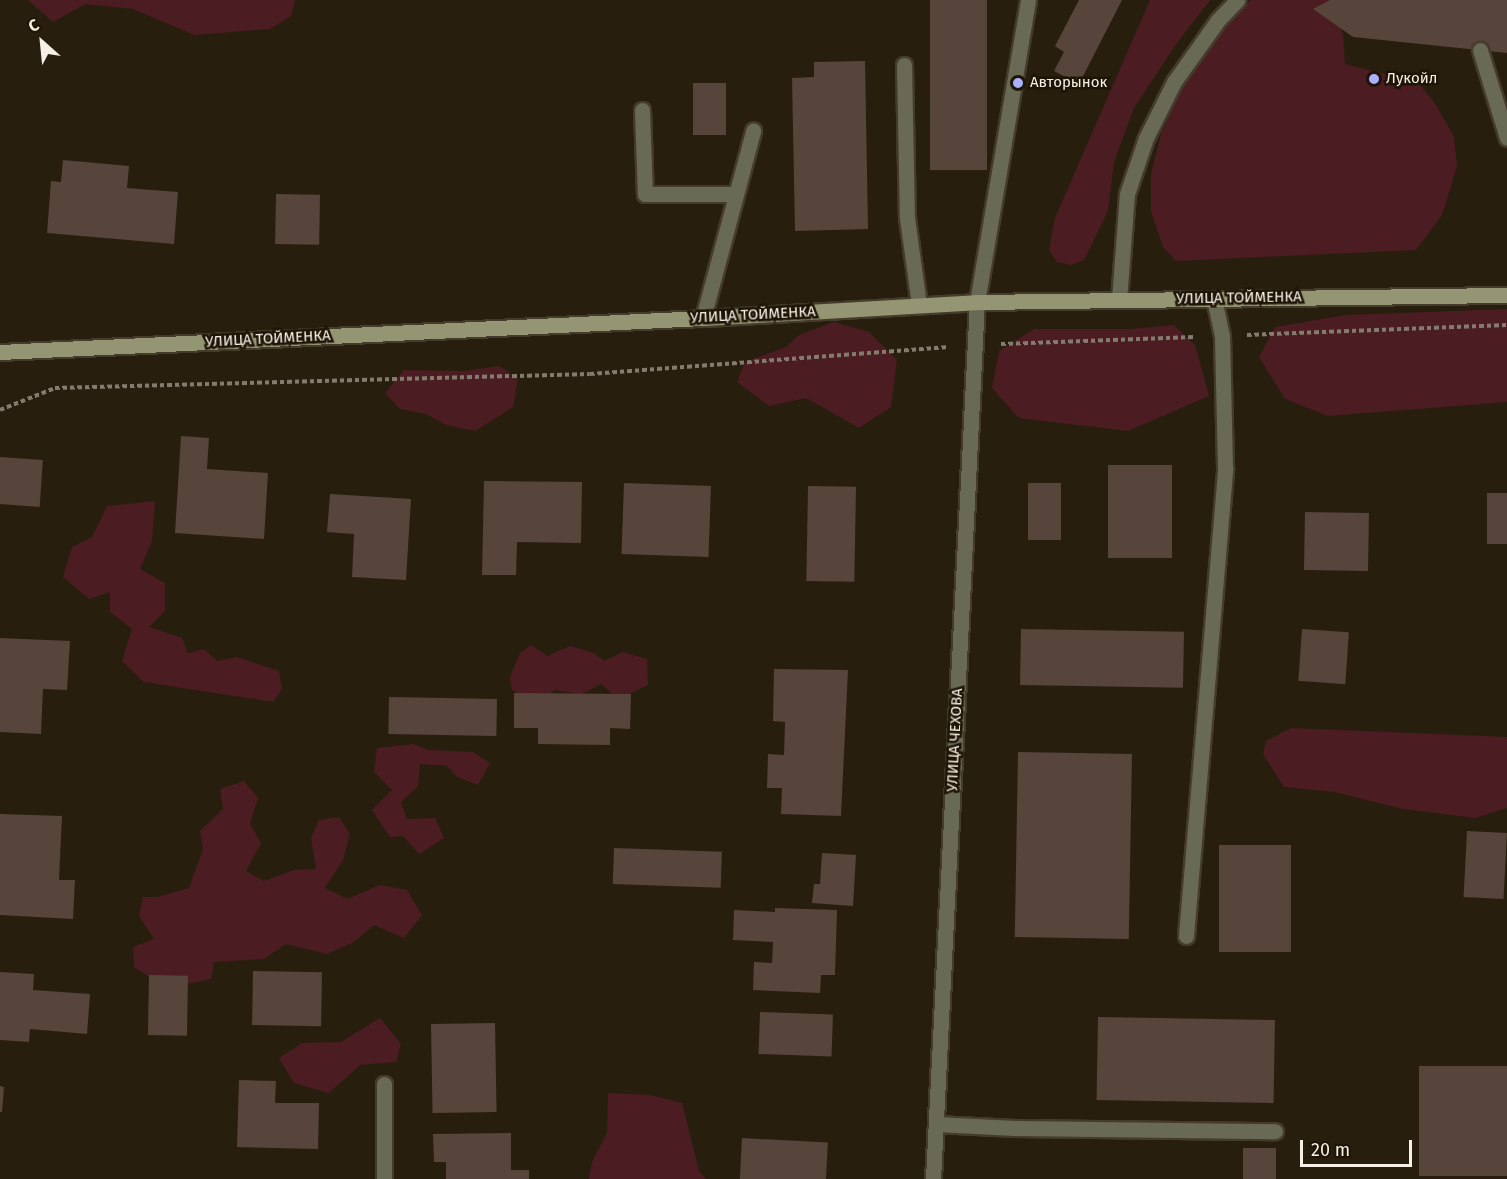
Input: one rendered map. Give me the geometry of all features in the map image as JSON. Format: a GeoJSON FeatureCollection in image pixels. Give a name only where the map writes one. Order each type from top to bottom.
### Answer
{"type":"FeatureCollection","features":[{"type":"Feature","properties":{"kind":"street","name":"УЛИЦА ЧЕХОВА"},"geometry":{"type":"LineString","coordinates":[[933,1179],[977,302],[1028,0]]}},
{"type":"Feature","properties":{"kind":"street"},"geometry":{"type":"LineString","coordinates":[[1119,300],[1127,194],[1146,138],[1174,82],[1218,20],[1237,0]]}},
{"type":"Feature","properties":{"kind":"street"},"geometry":{"type":"LineString","coordinates":[[1479,51],[1507,138]]}},
{"type":"Feature","properties":{"kind":"street"},"geometry":{"type":"LineString","coordinates":[[904,65],[907,218],[919,305]]}},
{"type":"Feature","properties":{"kind":"street"},"geometry":{"type":"LineString","coordinates":[[642,110],[645,194],[736,194]]}},
{"type":"Feature","properties":{"kind":"street"},"geometry":{"type":"LineString","coordinates":[[703,318],[753,131]]}},
{"type":"Feature","properties":{"kind":"street","name":"УЛИЦА ТОЙМЕНКА"},"geometry":{"type":"LineString","coordinates":[[0,352],[703,318],[977,302],[1507,295]]}},
{"type":"Feature","properties":{"kind":"street"},"geometry":{"type":"LineString","coordinates":[[1186,936],[1225,468],[1222,336],[1214,299]]}},
{"type":"Feature","properties":{"kind":"street"},"geometry":{"type":"LineString","coordinates":[[384,1084],[384,1179]]}},
{"type":"Feature","properties":{"kind":"street"},"geometry":{"type":"LineString","coordinates":[[936,1124],[1015,1128],[1275,1131]]}},
{"type":"Feature","properties":{"kind":"path"},"geometry":{"type":"LineString","coordinates":[[0,410],[55,388],[590,374],[974,345],[1507,326]]}},
{"type":"Feature","properties":{"kind":"shaded area"},"geometry":{"type":"Polygon","coordinates":[[[28,0],[295,0],[291,16],[270,29],[194,35],[133,9],[85,4],[53,22],[28,0]]]}},
{"type":"Feature","properties":{"kind":"shaded area"},"geometry":{"type":"Polygon","coordinates":[[[1150,0],[1210,0],[1177,43],[1134,108],[1114,162],[1108,211],[1084,260],[1071,265],[1057,262],[1049,250],[1055,218],[1150,0]]]}},
{"type":"Feature","properties":{"kind":"shaded area"},"geometry":{"type":"Polygon","coordinates":[[[1251,0],[1331,0],[1343,35],[1345,64],[1419,83],[1436,105],[1454,137],[1457,166],[1442,215],[1416,250],[1176,261],[1163,247],[1151,212],[1151,174],[1161,134],[1187,77],[1221,28],[1251,0]]]}},
{"type":"Feature","properties":{"kind":"shaded area"},"geometry":{"type":"Polygon","coordinates":[[[1507,309],[1507,402],[1328,416],[1285,399],[1259,357],[1275,327],[1346,315],[1507,309]]]}},
{"type":"Feature","properties":{"kind":"shaded area"},"geometry":{"type":"Polygon","coordinates":[[[834,322],[869,332],[897,360],[891,407],[859,428],[806,398],[769,406],[737,382],[745,362],[786,347],[799,335],[834,322]]]}},
{"type":"Feature","properties":{"kind":"shaded area"},"geometry":{"type":"Polygon","coordinates":[[[1174,325],[1195,345],[1209,396],[1128,431],[1019,418],[992,388],[999,351],[1034,329],[1131,329],[1174,325]]]}},
{"type":"Feature","properties":{"kind":"shaded area"},"geometry":{"type":"Polygon","coordinates":[[[499,366],[518,378],[513,407],[475,431],[446,425],[426,414],[400,409],[385,393],[404,370],[465,371],[499,366]]]}},
{"type":"Feature","properties":{"kind":"shaded area"},"geometry":{"type":"Polygon","coordinates":[[[155,501],[152,541],[140,569],[165,583],[165,611],[149,627],[182,638],[188,653],[204,649],[217,661],[237,657],[279,671],[282,689],[273,702],[144,682],[122,661],[132,629],[110,612],[110,592],[89,599],[63,577],[72,547],[92,537],[107,506],[155,501]]]}},
{"type":"Feature","properties":{"kind":"shaded area"},"geometry":{"type":"Polygon","coordinates":[[[531,645],[548,656],[570,646],[594,653],[604,661],[623,652],[647,659],[648,685],[618,699],[601,684],[581,694],[555,690],[535,704],[512,690],[510,677],[520,653],[531,645]]]}},
{"type":"Feature","properties":{"kind":"shaded area"},"geometry":{"type":"Polygon","coordinates":[[[1291,728],[1507,737],[1507,808],[1475,818],[1403,809],[1335,792],[1284,787],[1263,754],[1266,741],[1291,728]]]}},
{"type":"Feature","properties":{"kind":"shaded area"},"geometry":{"type":"Polygon","coordinates":[[[414,744],[428,750],[473,752],[490,763],[478,785],[457,777],[447,766],[420,764],[418,786],[401,802],[407,819],[435,818],[444,838],[419,854],[403,836],[390,837],[372,810],[392,790],[374,772],[377,748],[414,744]]]}},
{"type":"Feature","properties":{"kind":"shaded area"},"geometry":{"type":"Polygon","coordinates":[[[244,781],[258,798],[250,824],[261,843],[246,871],[264,881],[294,870],[316,869],[311,838],[319,820],[339,817],[350,834],[343,860],[325,888],[347,899],[380,885],[407,890],[422,915],[404,938],[374,925],[354,942],[327,954],[286,944],[264,959],[214,962],[211,979],[176,986],[148,976],[134,967],[133,947],[154,939],[139,916],[143,897],[158,897],[189,888],[203,849],[200,831],[223,809],[220,789],[244,781]]]}},
{"type":"Feature","properties":{"kind":"shaded area"},"geometry":{"type":"Polygon","coordinates":[[[380,1018],[401,1044],[396,1062],[360,1065],[329,1093],[294,1083],[279,1058],[302,1043],[341,1042],[380,1018]]]}},
{"type":"Feature","properties":{"kind":"shaded area"},"geometry":{"type":"Polygon","coordinates":[[[608,1093],[650,1095],[682,1103],[699,1171],[706,1179],[589,1179],[592,1162],[607,1133],[608,1093]]]}},
{"type":"Feature","properties":{"kind":"building"},"geometry":{"type":"Polygon","coordinates":[[[930,0],[987,0],[987,170],[930,170],[930,0]]]}},
{"type":"Feature","properties":{"kind":"building"},"geometry":{"type":"Polygon","coordinates":[[[1079,0],[1122,0],[1079,84],[1054,71],[1064,52],[1055,46],[1079,0]]]}},
{"type":"Feature","properties":{"kind":"building"},"geometry":{"type":"Polygon","coordinates":[[[1330,0],[1507,0],[1507,53],[1353,37],[1313,9],[1330,0]]]}},
{"type":"Feature","properties":{"kind":"building"},"geometry":{"type":"Polygon","coordinates":[[[865,61],[868,229],[795,231],[792,78],[814,77],[814,62],[865,61]]]}},
{"type":"Feature","properties":{"kind":"building"},"geometry":{"type":"Polygon","coordinates":[[[693,83],[726,83],[726,135],[693,135],[693,83]]]}},
{"type":"Feature","properties":{"kind":"building"},"geometry":{"type":"Polygon","coordinates":[[[63,160],[129,166],[127,188],[178,192],[174,244],[47,233],[51,181],[61,182],[63,160]]]}},
{"type":"Feature","properties":{"kind":"building"},"geometry":{"type":"Polygon","coordinates":[[[276,194],[320,195],[319,245],[275,244],[276,194]]]}},
{"type":"Feature","properties":{"kind":"building"},"geometry":{"type":"Polygon","coordinates":[[[181,436],[209,438],[207,469],[268,473],[264,539],[175,533],[181,436]]]}},
{"type":"Feature","properties":{"kind":"building"},"geometry":{"type":"Polygon","coordinates":[[[0,457],[43,460],[40,507],[0,504],[0,457]]]}},
{"type":"Feature","properties":{"kind":"building"},"geometry":{"type":"Polygon","coordinates":[[[1108,465],[1172,465],[1172,558],[1108,558],[1108,465]]]}},
{"type":"Feature","properties":{"kind":"building"},"geometry":{"type":"Polygon","coordinates":[[[484,481],[582,482],[581,543],[517,542],[516,575],[482,575],[484,481]]]}},
{"type":"Feature","properties":{"kind":"building"},"geometry":{"type":"Polygon","coordinates":[[[624,483],[711,486],[708,557],[622,554],[624,483]]]}},
{"type":"Feature","properties":{"kind":"building"},"geometry":{"type":"Polygon","coordinates":[[[1028,483],[1061,483],[1061,540],[1028,540],[1028,483]]]}},
{"type":"Feature","properties":{"kind":"building"},"geometry":{"type":"Polygon","coordinates":[[[808,486],[856,487],[854,582],[806,581],[808,486]]]}},
{"type":"Feature","properties":{"kind":"building"},"geometry":{"type":"Polygon","coordinates":[[[1487,493],[1507,493],[1507,544],[1487,544],[1487,493]]]}},
{"type":"Feature","properties":{"kind":"building"},"geometry":{"type":"Polygon","coordinates":[[[330,494],[411,499],[406,580],[352,577],[354,534],[327,532],[330,494]]]}},
{"type":"Feature","properties":{"kind":"building"},"geometry":{"type":"Polygon","coordinates":[[[1305,512],[1369,513],[1368,571],[1304,570],[1305,512]]]}},
{"type":"Feature","properties":{"kind":"building"},"geometry":{"type":"Polygon","coordinates":[[[1021,629],[1184,632],[1183,688],[1020,685],[1021,629]]]}},
{"type":"Feature","properties":{"kind":"building"},"geometry":{"type":"Polygon","coordinates":[[[1302,629],[1349,632],[1345,684],[1298,681],[1302,629]]]}},
{"type":"Feature","properties":{"kind":"building"},"geometry":{"type":"Polygon","coordinates":[[[0,638],[70,641],[67,690],[43,689],[41,734],[0,732],[0,638]]]}},
{"type":"Feature","properties":{"kind":"building"},"geometry":{"type":"Polygon","coordinates":[[[774,669],[848,670],[841,816],[781,814],[782,788],[767,788],[768,754],[784,755],[785,722],[773,721],[774,669]]]}},
{"type":"Feature","properties":{"kind":"building"},"geometry":{"type":"Polygon","coordinates":[[[514,693],[631,694],[630,729],[610,728],[610,745],[538,744],[538,728],[514,728],[514,693]]]}},
{"type":"Feature","properties":{"kind":"building"},"geometry":{"type":"Polygon","coordinates":[[[389,697],[497,699],[496,736],[388,734],[389,697]]]}},
{"type":"Feature","properties":{"kind":"building"},"geometry":{"type":"Polygon","coordinates":[[[1018,752],[1132,754],[1129,939],[1015,937],[1018,752]]]}},
{"type":"Feature","properties":{"kind":"building"},"geometry":{"type":"Polygon","coordinates":[[[0,814],[62,816],[59,880],[75,880],[73,919],[0,915],[0,814]]]}},
{"type":"Feature","properties":{"kind":"building"},"geometry":{"type":"Polygon","coordinates":[[[1467,831],[1507,833],[1503,899],[1464,897],[1467,831]]]}},
{"type":"Feature","properties":{"kind":"building"},"geometry":{"type":"Polygon","coordinates":[[[1219,845],[1291,845],[1291,952],[1219,952],[1219,845]]]}},
{"type":"Feature","properties":{"kind":"building"},"geometry":{"type":"Polygon","coordinates":[[[614,848],[722,852],[721,888],[613,884],[614,848]]]}},
{"type":"Feature","properties":{"kind":"building"},"geometry":{"type":"Polygon","coordinates":[[[822,853],[856,855],[853,906],[812,903],[814,884],[820,884],[822,853]]]}},
{"type":"Feature","properties":{"kind":"building"},"geometry":{"type":"Polygon","coordinates":[[[775,908],[837,910],[835,975],[821,975],[820,993],[753,990],[754,962],[772,963],[773,942],[733,940],[734,910],[775,912],[775,908]]]}},
{"type":"Feature","properties":{"kind":"building"},"geometry":{"type":"Polygon","coordinates":[[[253,971],[322,972],[321,1026],[252,1025],[253,971]]]}},
{"type":"Feature","properties":{"kind":"building"},"geometry":{"type":"Polygon","coordinates":[[[0,972],[34,974],[33,990],[90,994],[87,1034],[30,1029],[29,1042],[0,1040],[0,972]]]}},
{"type":"Feature","properties":{"kind":"building"},"geometry":{"type":"Polygon","coordinates":[[[149,975],[188,976],[187,1036],[148,1035],[149,975]]]}},
{"type":"Feature","properties":{"kind":"building"},"geometry":{"type":"Polygon","coordinates":[[[760,1012],[833,1015],[831,1057],[759,1054],[760,1012]]]}},
{"type":"Feature","properties":{"kind":"building"},"geometry":{"type":"Polygon","coordinates":[[[1098,1017],[1275,1020],[1274,1103],[1097,1100],[1098,1017]]]}},
{"type":"Feature","properties":{"kind":"building"},"geometry":{"type":"Polygon","coordinates":[[[495,1023],[497,1112],[433,1113],[431,1024],[495,1023]]]}},
{"type":"Feature","properties":{"kind":"building"},"geometry":{"type":"Polygon","coordinates":[[[1419,1066],[1507,1066],[1507,1176],[1419,1176],[1419,1066]]]}},
{"type":"Feature","properties":{"kind":"building"},"geometry":{"type":"Polygon","coordinates":[[[239,1080],[276,1081],[275,1103],[319,1103],[318,1149],[237,1147],[239,1080]]]}},
{"type":"Feature","properties":{"kind":"building"},"geometry":{"type":"Polygon","coordinates":[[[0,1086],[4,1087],[2,1112],[0,1112],[0,1086]]]}},
{"type":"Feature","properties":{"kind":"building"},"geometry":{"type":"Polygon","coordinates":[[[511,1133],[511,1170],[529,1170],[529,1179],[446,1179],[446,1162],[434,1162],[433,1134],[511,1133]]]}},
{"type":"Feature","properties":{"kind":"building"},"geometry":{"type":"Polygon","coordinates":[[[742,1138],[828,1143],[826,1179],[740,1179],[742,1138]]]}},
{"type":"Feature","properties":{"kind":"building"},"geometry":{"type":"Polygon","coordinates":[[[1243,1148],[1276,1148],[1276,1179],[1243,1179],[1243,1148]]]}},
{"type":"Feature","properties":{"kind":"place","name":"Лукойл"},"geometry":{"type":"Point","coordinates":[1374,79]}},
{"type":"Feature","properties":{"kind":"place","name":"Авторынок"},"geometry":{"type":"Point","coordinates":[1018,83]}}]}
